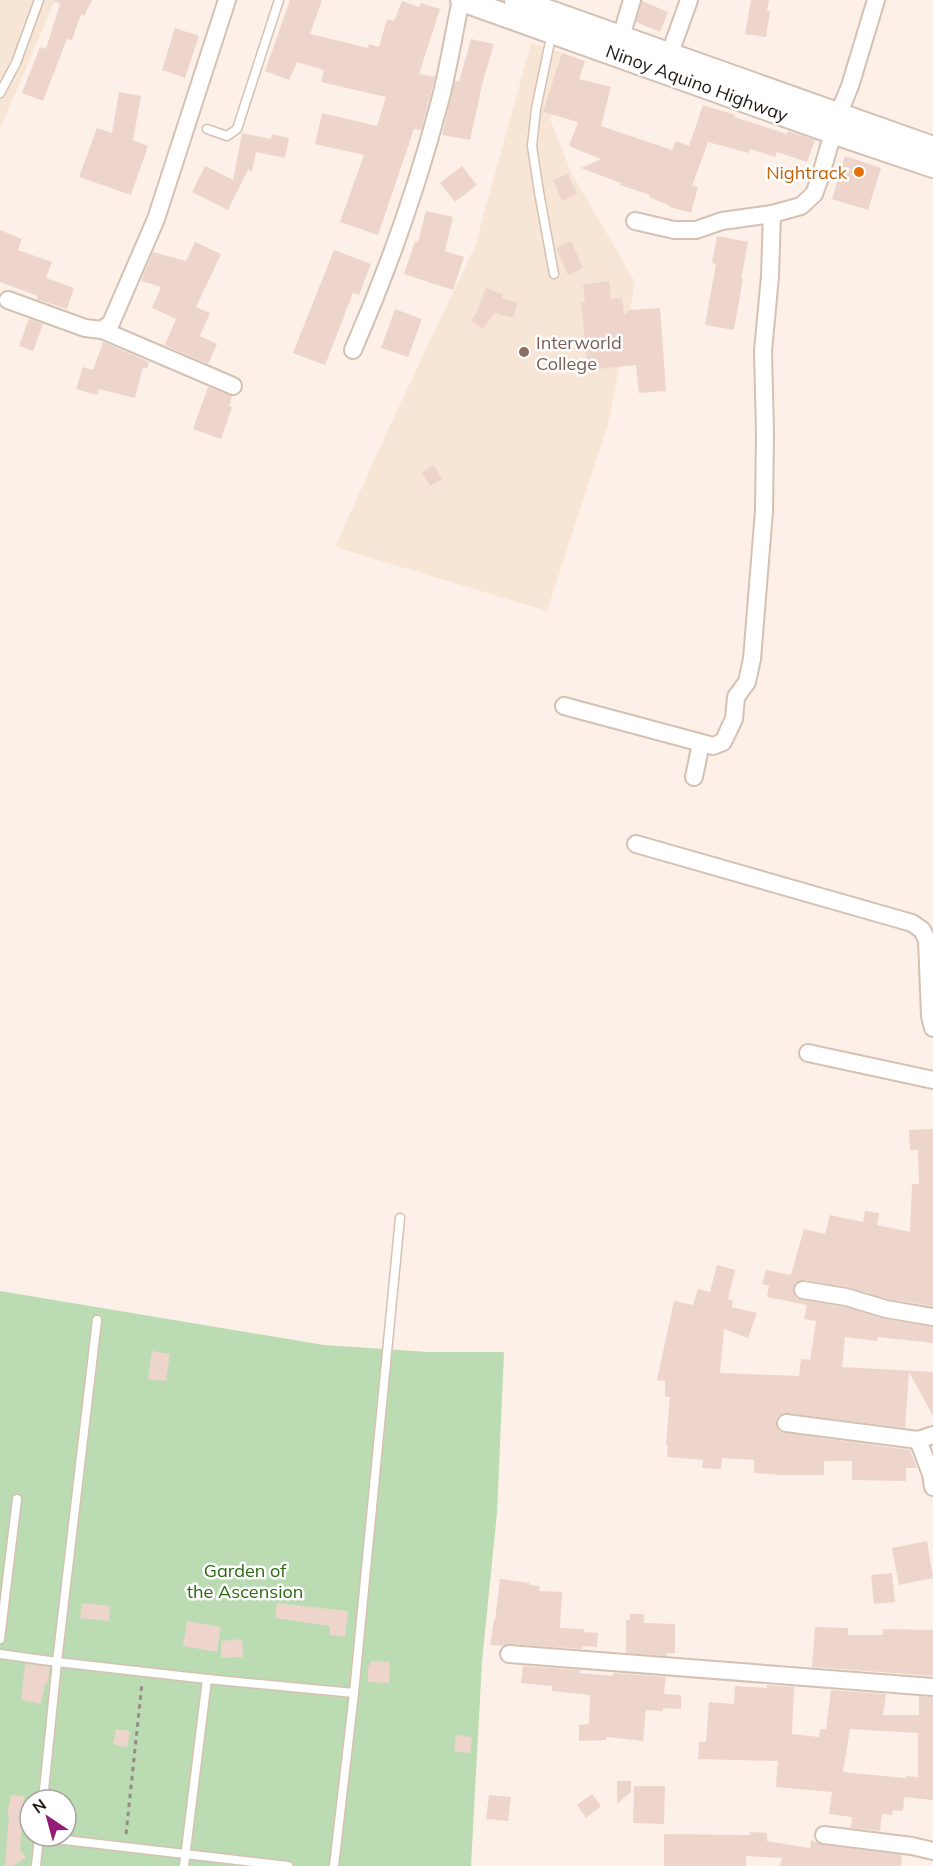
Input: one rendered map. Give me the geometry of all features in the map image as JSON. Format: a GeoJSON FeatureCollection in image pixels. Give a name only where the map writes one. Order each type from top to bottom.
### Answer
{"type":"FeatureCollection","features":[{"type":"Feature","properties":{"kind":"main road","name":"Ninoy Aquino Highway"},"geometry":{"type":"LineString","coordinates":[[461,0],[539,10],[621,37],[667,63]]}},
{"type":"Feature","properties":{"kind":"main road","name":"Ninoy Aquino Highway"},"geometry":{"type":"LineString","coordinates":[[539,10],[667,63],[835,123],[933,166]]}},
{"type":"Feature","properties":{"kind":"main road","name":"Ninoy Aquino Highway"},"geometry":{"type":"LineString","coordinates":[[835,123],[933,148]]}},
{"type":"Feature","properties":{"kind":"street"},"geometry":{"type":"LineString","coordinates":[[102,330],[111,323],[119,308],[156,219],[227,0]]}},
{"type":"Feature","properties":{"kind":"street"},"geometry":{"type":"LineString","coordinates":[[353,350],[380,289],[421,166],[439,105],[461,0]]}},
{"type":"Feature","properties":{"kind":"street"},"geometry":{"type":"LineString","coordinates":[[621,37],[632,0]]}},
{"type":"Feature","properties":{"kind":"street"},"geometry":{"type":"LineString","coordinates":[[667,63],[689,0]]}},
{"type":"Feature","properties":{"kind":"street"},"geometry":{"type":"LineString","coordinates":[[635,221],[674,230],[696,230],[722,221],[772,214],[801,206],[814,194],[820,178],[835,123],[850,86],[876,0]]}},
{"type":"Feature","properties":{"kind":"street"},"geometry":{"type":"LineString","coordinates":[[564,706],[713,746],[723,742],[734,719],[736,697],[747,682],[752,659],[764,511],[764,351],[772,214]]}},
{"type":"Feature","properties":{"kind":"street"},"geometry":{"type":"LineString","coordinates":[[8,300],[85,328],[102,330],[233,386]]}},
{"type":"Feature","properties":{"kind":"street"},"geometry":{"type":"LineString","coordinates":[[694,777],[701,743]]}},
{"type":"Feature","properties":{"kind":"street"},"geometry":{"type":"LineString","coordinates":[[636,844],[912,923],[922,930],[927,940],[930,1016],[933,1028]]}},
{"type":"Feature","properties":{"kind":"street"},"geometry":{"type":"LineString","coordinates":[[808,1053],[933,1080]]}},
{"type":"Feature","properties":{"kind":"street"},"geometry":{"type":"LineString","coordinates":[[803,1290],[846,1297],[894,1311],[933,1317]]}},
{"type":"Feature","properties":{"kind":"street"},"geometry":{"type":"LineString","coordinates":[[786,1423],[925,1437],[933,1487]]}},
{"type":"Feature","properties":{"kind":"street"},"geometry":{"type":"LineString","coordinates":[[509,1654],[933,1687]]}},
{"type":"Feature","properties":{"kind":"street"},"geometry":{"type":"LineString","coordinates":[[824,1835],[912,1846],[933,1851]]}},
{"type":"Feature","properties":{"kind":"lane"},"geometry":{"type":"LineString","coordinates":[[0,93],[16,63],[39,0]]}},
{"type":"Feature","properties":{"kind":"lane"},"geometry":{"type":"LineString","coordinates":[[207,129],[226,136],[237,129],[279,0]]}},
{"type":"Feature","properties":{"kind":"lane"},"geometry":{"type":"LineString","coordinates":[[539,10],[536,109],[532,146],[538,192],[554,274]]}},
{"type":"Feature","properties":{"kind":"lane"},"geometry":{"type":"LineString","coordinates":[[334,1866],[354,1693],[400,1218]]}},
{"type":"Feature","properties":{"kind":"lane"},"geometry":{"type":"LineString","coordinates":[[44,1788],[97,1320]]}},
{"type":"Feature","properties":{"kind":"lane"},"geometry":{"type":"LineString","coordinates":[[0,1639],[17,1499]]}},
{"type":"Feature","properties":{"kind":"lane"},"geometry":{"type":"LineString","coordinates":[[0,1654],[143,1672],[354,1693]]}},
{"type":"Feature","properties":{"kind":"lane"},"geometry":{"type":"LineString","coordinates":[[184,1866],[207,1679]]}},
{"type":"Feature","properties":{"kind":"lane"},"geometry":{"type":"LineString","coordinates":[[78,1841],[288,1866]]}},
{"type":"Feature","properties":{"kind":"lane"},"geometry":{"type":"LineString","coordinates":[[36,1866],[38,1848]]}},
{"type":"Feature","properties":{"kind":"path"},"geometry":{"type":"LineString","coordinates":[[124,1847],[143,1672]]}},
{"type":"Feature","properties":{"kind":"shaded area"},"geometry":{"type":"Polygon","coordinates":[[[0,0],[55,0],[0,129],[0,0]]]}},
{"type":"Feature","properties":{"kind":"shaded area","name":"Interworld College"},"geometry":{"type":"Polygon","coordinates":[[[531,43],[567,54],[550,119],[571,172],[635,282],[609,421],[547,611],[335,547],[475,246],[531,43]]]}},
{"type":"Feature","properties":{"kind":"green space","name":"Garden of the Ascension"},"geometry":{"type":"Polygon","coordinates":[[[0,1291],[324,1345],[429,1352],[504,1352],[497,1513],[482,1661],[471,1866],[0,1866],[0,1291]]]}},
{"type":"Feature","properties":{"kind":"building"},"geometry":{"type":"Polygon","coordinates":[[[53,0],[92,0],[84,16],[81,14],[72,40],[67,39],[43,101],[22,93],[40,47],[46,49],[60,4],[53,0]]]}},
{"type":"Feature","properties":{"kind":"building"},"geometry":{"type":"Polygon","coordinates":[[[290,0],[322,0],[310,34],[368,48],[369,44],[379,47],[387,19],[394,21],[402,1],[419,7],[421,3],[440,9],[419,74],[435,77],[428,105],[421,130],[414,129],[378,235],[340,222],[364,155],[315,144],[322,113],[377,126],[386,97],[321,82],[324,70],[297,62],[289,80],[265,71],[290,0]]]}},
{"type":"Feature","properties":{"kind":"building"},"geometry":{"type":"Polygon","coordinates":[[[751,0],[769,0],[767,11],[770,11],[766,37],[745,34],[751,0]]]}},
{"type":"Feature","properties":{"kind":"building"},"geometry":{"type":"Polygon","coordinates":[[[642,1],[668,12],[660,32],[636,22],[642,1]]]}},
{"type":"Feature","properties":{"kind":"building"},"geometry":{"type":"Polygon","coordinates":[[[175,28],[199,36],[185,78],[162,70],[175,28]]]}},
{"type":"Feature","properties":{"kind":"building"},"geometry":{"type":"Polygon","coordinates":[[[471,39],[494,44],[470,140],[442,135],[455,81],[459,82],[471,39]]]}},
{"type":"Feature","properties":{"kind":"building"},"geometry":{"type":"Polygon","coordinates":[[[562,53],[585,61],[579,79],[611,87],[601,126],[672,150],[676,141],[689,146],[703,105],[787,134],[788,131],[815,140],[807,162],[777,152],[775,157],[750,149],[749,153],[708,142],[692,186],[698,187],[691,213],[670,207],[649,197],[650,195],[581,168],[601,159],[569,146],[578,122],[543,112],[562,53]]]}},
{"type":"Feature","properties":{"kind":"building"},"geometry":{"type":"Polygon","coordinates":[[[119,92],[141,96],[133,140],[148,146],[131,195],[79,177],[97,128],[112,133],[119,92]]]}},
{"type":"Feature","properties":{"kind":"building"},"geometry":{"type":"Polygon","coordinates":[[[242,133],[271,139],[272,134],[289,138],[285,158],[256,152],[252,171],[248,170],[228,210],[192,192],[205,166],[233,180],[242,133]]]}},
{"type":"Feature","properties":{"kind":"building"},"geometry":{"type":"Polygon","coordinates":[[[845,156],[881,168],[868,210],[832,199],[845,156]]]}},
{"type":"Feature","properties":{"kind":"building"},"geometry":{"type":"Polygon","coordinates":[[[462,166],[477,185],[455,202],[440,183],[462,166]]]}},
{"type":"Feature","properties":{"kind":"building"},"geometry":{"type":"Polygon","coordinates":[[[568,174],[577,194],[562,201],[553,180],[568,174]]]}},
{"type":"Feature","properties":{"kind":"building"},"geometry":{"type":"Polygon","coordinates":[[[426,211],[453,217],[445,251],[464,257],[453,290],[404,274],[415,241],[418,242],[426,211]]]}},
{"type":"Feature","properties":{"kind":"building"},"geometry":{"type":"Polygon","coordinates":[[[0,230],[22,239],[18,250],[52,262],[46,278],[74,288],[67,309],[36,299],[38,296],[0,282],[0,230]]]}},
{"type":"Feature","properties":{"kind":"building"},"geometry":{"type":"Polygon","coordinates":[[[717,236],[748,242],[734,330],[705,325],[716,264],[712,263],[717,236]]]}},
{"type":"Feature","properties":{"kind":"building"},"geometry":{"type":"Polygon","coordinates":[[[571,241],[583,268],[568,275],[556,248],[571,241]]]}},
{"type":"Feature","properties":{"kind":"building"},"geometry":{"type":"Polygon","coordinates":[[[195,242],[221,254],[196,307],[210,313],[200,336],[217,344],[208,364],[165,345],[176,319],[152,308],[161,287],[141,281],[153,252],[186,261],[195,242]]]}},
{"type":"Feature","properties":{"kind":"building"},"geometry":{"type":"Polygon","coordinates":[[[334,250],[371,264],[359,295],[353,293],[325,365],[293,353],[334,250]]]}},
{"type":"Feature","properties":{"kind":"building"},"geometry":{"type":"Polygon","coordinates":[[[609,281],[611,299],[622,298],[624,315],[630,310],[660,308],[666,391],[639,393],[636,365],[588,370],[581,302],[585,302],[583,285],[609,281]]]}},
{"type":"Feature","properties":{"kind":"building"},"geometry":{"type":"Polygon","coordinates":[[[486,288],[503,294],[501,298],[518,303],[513,318],[494,313],[483,329],[471,321],[486,288]]]}},
{"type":"Feature","properties":{"kind":"building"},"geometry":{"type":"Polygon","coordinates":[[[395,309],[422,319],[408,357],[381,348],[395,309]]]}},
{"type":"Feature","properties":{"kind":"building"},"geometry":{"type":"Polygon","coordinates":[[[29,319],[43,324],[33,351],[19,346],[29,319]]]}},
{"type":"Feature","properties":{"kind":"building"},"geometry":{"type":"Polygon","coordinates":[[[103,342],[149,362],[147,369],[143,367],[135,398],[99,389],[97,395],[76,389],[83,367],[93,370],[103,342]]]}},
{"type":"Feature","properties":{"kind":"building"},"geometry":{"type":"Polygon","coordinates":[[[208,387],[232,396],[229,406],[232,407],[221,439],[193,429],[208,387]]]}},
{"type":"Feature","properties":{"kind":"building"},"geometry":{"type":"Polygon","coordinates":[[[434,465],[442,479],[430,486],[422,472],[434,465]]]}},
{"type":"Feature","properties":{"kind":"building"},"geometry":{"type":"Polygon","coordinates":[[[933,1129],[933,1306],[888,1299],[848,1287],[805,1280],[795,1283],[793,1289],[796,1298],[801,1300],[844,1307],[884,1319],[933,1327],[933,1343],[878,1337],[877,1341],[845,1337],[842,1367],[933,1372],[933,1416],[909,1372],[905,1428],[787,1413],[778,1416],[776,1422],[779,1431],[785,1433],[910,1450],[917,1468],[906,1468],[906,1481],[852,1480],[852,1461],[824,1461],[824,1475],[780,1475],[754,1473],[754,1460],[722,1458],[721,1469],[702,1468],[703,1460],[667,1457],[670,1397],[665,1397],[665,1381],[657,1380],[674,1301],[693,1305],[698,1289],[710,1292],[717,1265],[735,1270],[728,1299],[733,1301],[732,1307],[757,1313],[748,1338],[724,1329],[720,1373],[799,1376],[801,1359],[810,1360],[816,1321],[804,1319],[807,1305],[767,1297],[769,1286],[762,1284],[766,1270],[791,1275],[804,1229],[825,1234],[830,1215],[863,1222],[865,1211],[879,1213],[877,1225],[910,1232],[912,1184],[919,1184],[918,1150],[910,1150],[909,1130],[933,1129]]]}},
{"type":"Feature","properties":{"kind":"building"},"geometry":{"type":"Polygon","coordinates":[[[152,1351],[170,1354],[166,1381],[148,1379],[152,1351]]]}},
{"type":"Feature","properties":{"kind":"building"},"geometry":{"type":"Polygon","coordinates":[[[927,1541],[933,1578],[899,1585],[892,1548],[927,1541]]]}},
{"type":"Feature","properties":{"kind":"building"},"geometry":{"type":"Polygon","coordinates":[[[892,1573],[895,1602],[874,1604],[871,1575],[892,1573]]]}},
{"type":"Feature","properties":{"kind":"building"},"geometry":{"type":"Polygon","coordinates":[[[500,1579],[540,1586],[539,1591],[562,1592],[560,1628],[584,1629],[584,1632],[598,1633],[597,1647],[583,1646],[582,1649],[510,1644],[490,1645],[500,1579]]]}},
{"type":"Feature","properties":{"kind":"building"},"geometry":{"type":"Polygon","coordinates":[[[82,1603],[110,1606],[109,1621],[80,1618],[82,1603]]]}},
{"type":"Feature","properties":{"kind":"building"},"geometry":{"type":"Polygon","coordinates":[[[277,1603],[348,1611],[345,1637],[330,1635],[330,1626],[275,1618],[277,1603]]]}},
{"type":"Feature","properties":{"kind":"building"},"geometry":{"type":"Polygon","coordinates":[[[630,1614],[644,1614],[644,1623],[675,1624],[675,1653],[667,1653],[667,1656],[626,1653],[626,1620],[630,1620],[630,1614]]]}},
{"type":"Feature","properties":{"kind":"building"},"geometry":{"type":"Polygon","coordinates":[[[187,1621],[221,1627],[217,1652],[183,1646],[187,1621]]]}},
{"type":"Feature","properties":{"kind":"building"},"geometry":{"type":"Polygon","coordinates":[[[815,1627],[848,1628],[848,1635],[883,1635],[883,1629],[933,1630],[933,1676],[812,1667],[815,1627]]]}},
{"type":"Feature","properties":{"kind":"building"},"geometry":{"type":"Polygon","coordinates":[[[242,1639],[243,1657],[221,1658],[221,1641],[242,1639]]]}},
{"type":"Feature","properties":{"kind":"building"},"geometry":{"type":"Polygon","coordinates":[[[372,1661],[390,1662],[389,1683],[368,1682],[368,1667],[372,1661]]]}},
{"type":"Feature","properties":{"kind":"building"},"geometry":{"type":"Polygon","coordinates":[[[25,1664],[50,1667],[41,1704],[21,1700],[25,1664]]]}},
{"type":"Feature","properties":{"kind":"building"},"geometry":{"type":"Polygon","coordinates":[[[523,1666],[581,1670],[580,1673],[613,1676],[613,1673],[666,1677],[664,1694],[681,1695],[681,1709],[646,1710],[643,1741],[607,1737],[606,1740],[579,1741],[579,1725],[589,1724],[590,1695],[552,1691],[552,1686],[521,1683],[523,1666]]]}},
{"type":"Feature","properties":{"kind":"building"},"geometry":{"type":"Polygon","coordinates":[[[767,1685],[794,1687],[792,1734],[819,1737],[820,1729],[826,1729],[831,1690],[886,1694],[883,1715],[919,1715],[919,1696],[933,1697],[933,1800],[904,1797],[903,1811],[893,1810],[892,1815],[882,1814],[880,1831],[851,1828],[852,1817],[829,1814],[832,1792],[776,1787],[778,1761],[698,1759],[699,1742],[706,1742],[709,1702],[734,1704],[735,1686],[767,1688],[767,1685]],[[850,1729],[843,1772],[905,1778],[906,1776],[918,1777],[918,1733],[850,1729]]]}},
{"type":"Feature","properties":{"kind":"building"},"geometry":{"type":"Polygon","coordinates":[[[116,1729],[130,1731],[127,1747],[113,1744],[116,1729]]]}},
{"type":"Feature","properties":{"kind":"building"},"geometry":{"type":"Polygon","coordinates":[[[456,1735],[472,1737],[470,1753],[454,1751],[456,1735]]]}},
{"type":"Feature","properties":{"kind":"building"},"geometry":{"type":"Polygon","coordinates":[[[617,1781],[631,1781],[631,1792],[617,1804],[617,1781]]]}},
{"type":"Feature","properties":{"kind":"building"},"geometry":{"type":"Polygon","coordinates":[[[634,1786],[665,1786],[664,1824],[633,1823],[634,1786]]]}},
{"type":"Feature","properties":{"kind":"building"},"geometry":{"type":"Polygon","coordinates":[[[592,1794],[601,1806],[586,1818],[577,1805],[592,1794]]]}},
{"type":"Feature","properties":{"kind":"building"},"geometry":{"type":"Polygon","coordinates":[[[11,1795],[18,1796],[18,1848],[26,1857],[13,1866],[5,1866],[9,1815],[7,1815],[11,1795]]]}},
{"type":"Feature","properties":{"kind":"building"},"geometry":{"type":"Polygon","coordinates":[[[489,1795],[511,1797],[508,1821],[486,1819],[489,1795]]]}},
{"type":"Feature","properties":{"kind":"building"},"geometry":{"type":"Polygon","coordinates":[[[750,1832],[767,1833],[767,1841],[810,1848],[811,1840],[823,1845],[902,1855],[901,1866],[780,1866],[782,1858],[746,1856],[746,1866],[664,1866],[664,1834],[750,1835],[750,1832]]]}},
{"type":"Feature","properties":{"kind":"place","name":"Nightrack"},"geometry":{"type":"Point","coordinates":[859,172]}},
{"type":"Feature","properties":{"kind":"place","name":"Interworld College"},"geometry":{"type":"Point","coordinates":[524,352]}}]}
